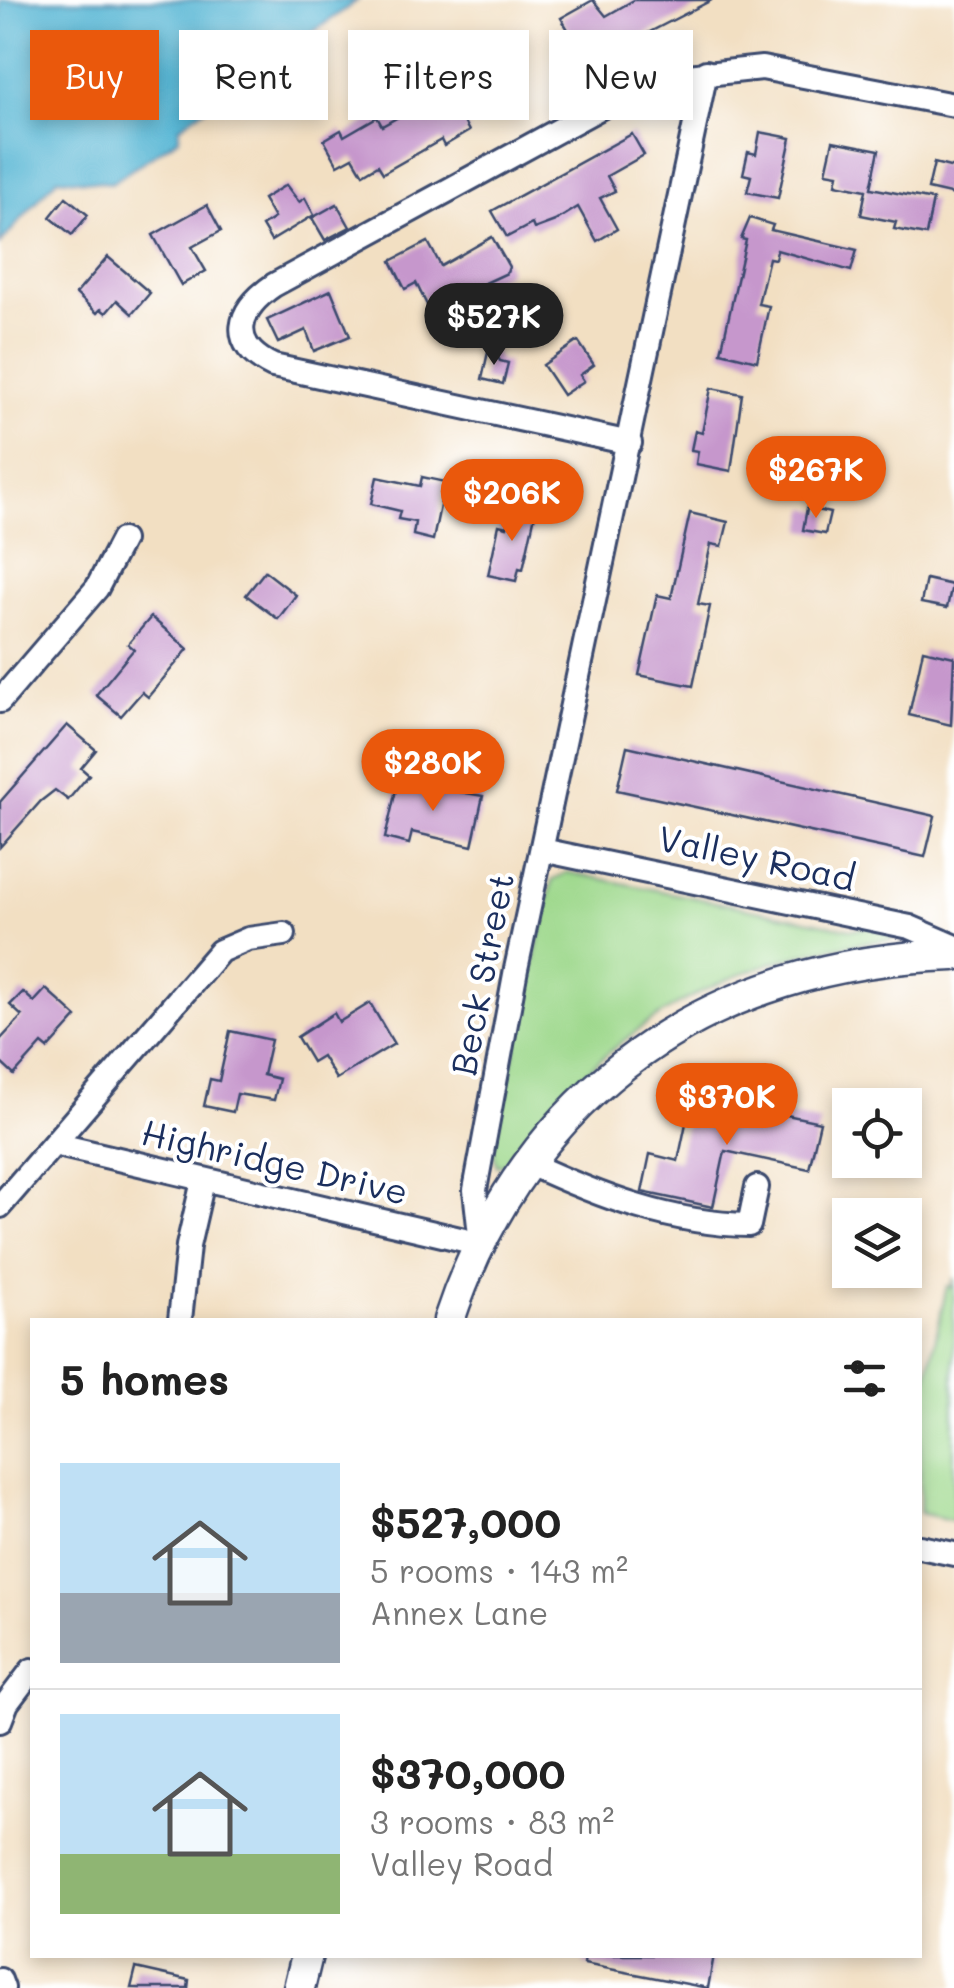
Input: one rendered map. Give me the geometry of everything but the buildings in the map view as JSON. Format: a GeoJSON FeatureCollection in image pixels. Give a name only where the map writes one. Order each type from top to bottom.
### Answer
{"type":"FeatureCollection","features":[{"type":"Feature","properties":{"kind":"main road"},"geometry":{"type":"LineString","coordinates":[[450,1318],[481,1244],[530,1164],[562,1122],[613,1072],[682,1023],[727,1000],[821,969],[872,959],[954,955]]}},
{"type":"Feature","properties":{"kind":"main road"},"geometry":{"type":"LineString","coordinates":[[300,1988],[306,1958]]}},
{"type":"Feature","properties":{"kind":"street"},"geometry":{"type":"LineString","coordinates":[[630,443],[273,366],[253,356],[243,343],[246,316],[274,285],[383,230],[631,89],[678,74],[762,68],[793,71],[954,106]]}},
{"type":"Feature","properties":{"kind":"street","name":"Beck Street"},"geometry":{"type":"LineString","coordinates":[[481,1244],[475,1190],[542,850],[706,72]]}},
{"type":"Feature","properties":{"kind":"street"},"geometry":{"type":"LineString","coordinates":[[0,702],[98,588],[122,540]]}},
{"type":"Feature","properties":{"kind":"street","name":"Valley Road"},"geometry":{"type":"LineString","coordinates":[[542,850],[910,927],[954,946]]}},
{"type":"Feature","properties":{"kind":"street"},"geometry":{"type":"LineString","coordinates":[[0,1206],[220,951],[248,939],[284,934]]}},
{"type":"Feature","properties":{"kind":"street","name":"Highridge Drive"},"geometry":{"type":"LineString","coordinates":[[54,1144],[481,1244]]}},
{"type":"Feature","properties":{"kind":"street"},"geometry":{"type":"LineString","coordinates":[[530,1164],[588,1191],[713,1224],[749,1224],[758,1186]]}},
{"type":"Feature","properties":{"kind":"street"},"geometry":{"type":"LineString","coordinates":[[180,1318],[188,1246],[203,1180]]}},
{"type":"Feature","properties":{"kind":"street"},"geometry":{"type":"LineString","coordinates":[[922,1546],[954,1554]]}},
{"type":"Feature","properties":{"kind":"street"},"geometry":{"type":"LineString","coordinates":[[0,1721],[7,1703],[30,1673]]}},
{"type":"Feature","properties":{"kind":"street"},"geometry":{"type":"LineString","coordinates":[[0,1980],[3,1988]]}},
{"type":"Feature","properties":{"kind":"green space"},"geometry":{"type":"Polygon","coordinates":[[[567,872],[896,935],[891,940],[832,948],[776,962],[723,981],[674,1006],[585,1073],[509,1162],[497,1166],[493,1150],[552,881],[567,872]]]}},
{"type":"Feature","properties":{"kind":"green space"},"geometry":{"type":"Polygon","coordinates":[[[954,1278],[954,1521],[922,1513],[922,1401],[947,1286],[952,1287],[954,1278]]]}},
{"type":"Feature","properties":{"kind":"water"},"geometry":{"type":"Polygon","coordinates":[[[0,0],[358,0],[316,30],[179,30],[179,120],[189,120],[179,127],[179,138],[111,183],[57,178],[0,244],[0,0]]]}}]}
